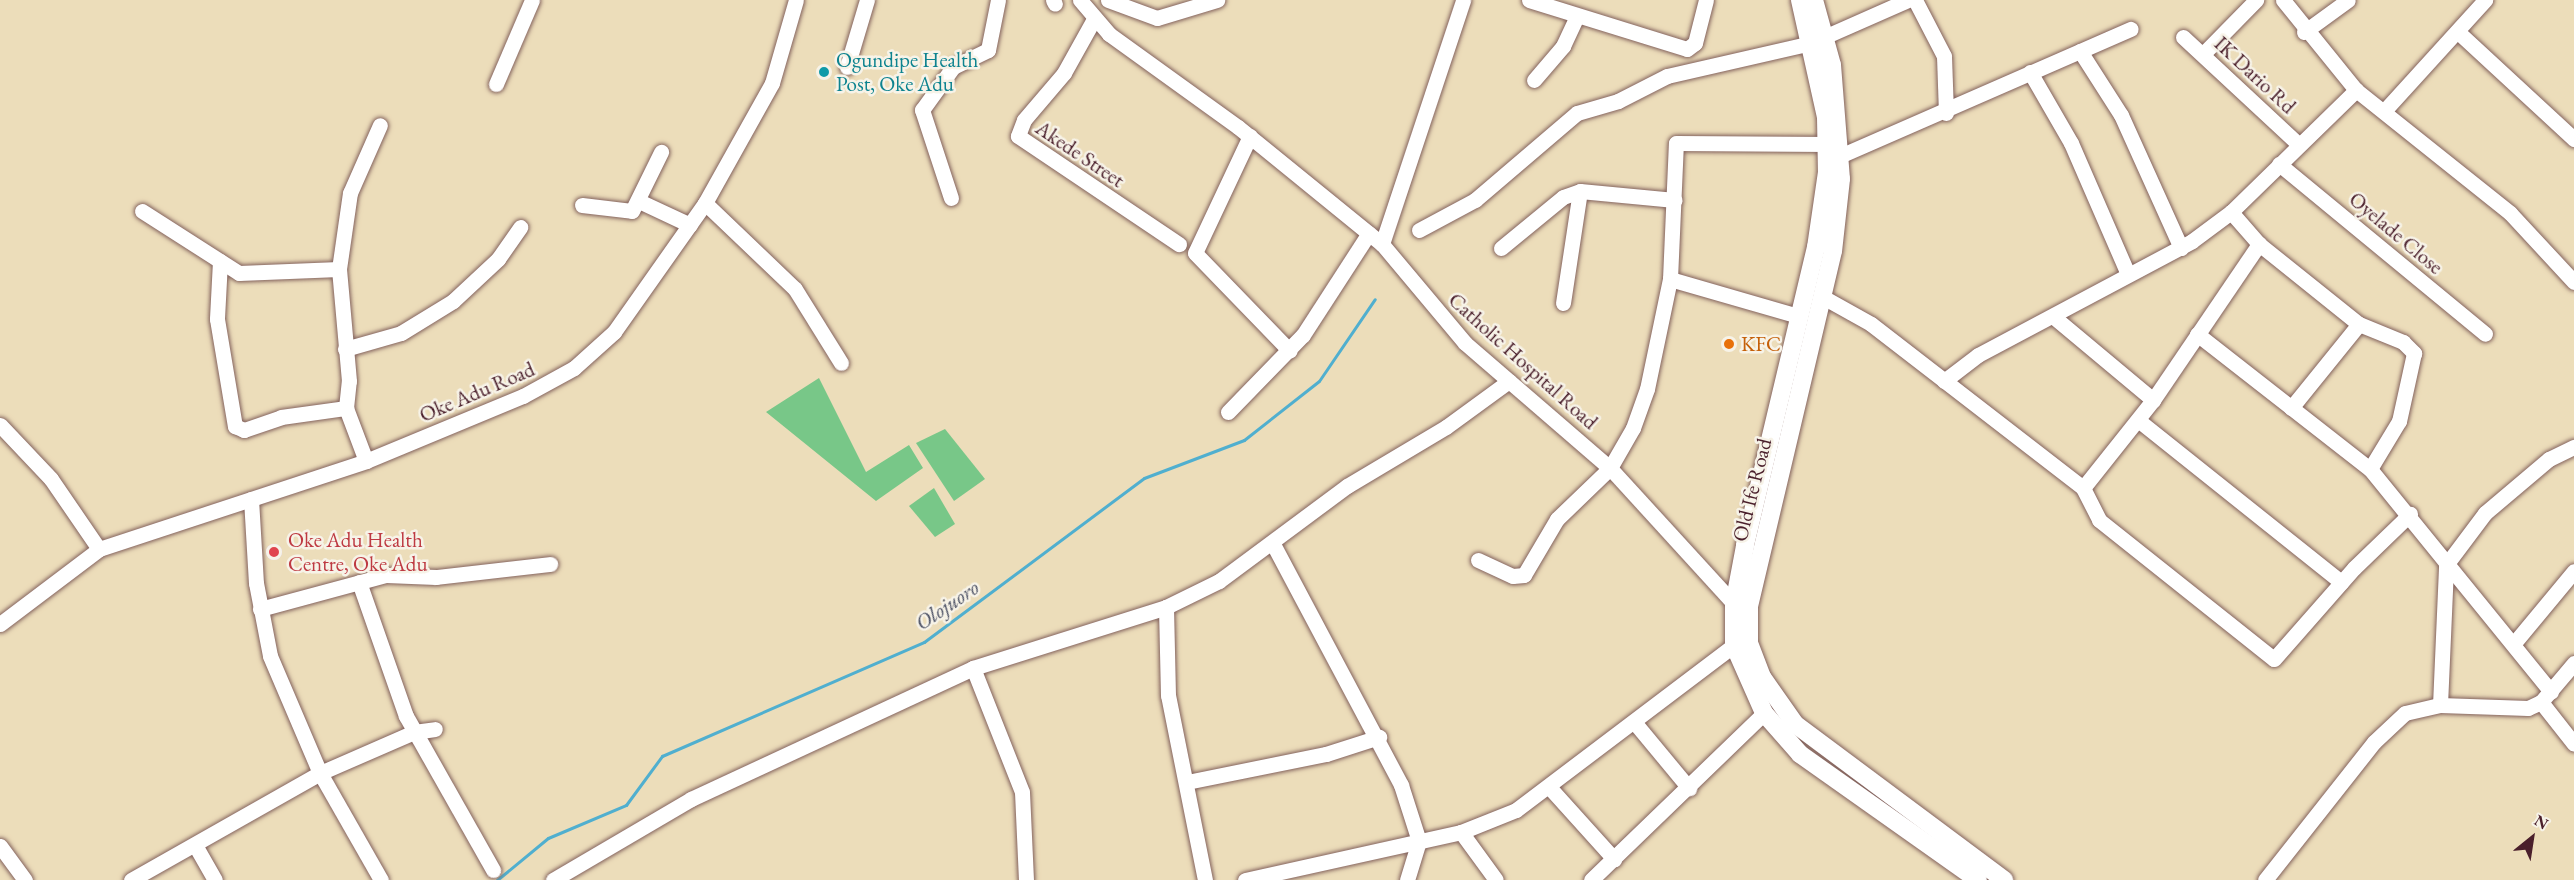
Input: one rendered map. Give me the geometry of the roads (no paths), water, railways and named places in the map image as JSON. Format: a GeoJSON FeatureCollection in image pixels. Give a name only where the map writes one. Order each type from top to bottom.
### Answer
{"type":"FeatureCollection","features":[{"type":"Feature","properties":{"kind":"main road","name":"Old Ife Road"},"geometry":{"type":"LineString","coordinates":[[1800,0],[1817,40]]}},
{"type":"Feature","properties":{"kind":"main road","name":"Old Ife Road"},"geometry":{"type":"LineString","coordinates":[[1814,0],[1817,40],[1836,149],[1821,296],[1749,605],[1754,662],[1774,698],[1810,738],[2004,880]]}},
{"type":"Feature","properties":{"kind":"main road","name":"Old Ife Road"},"geometry":{"type":"LineString","coordinates":[[1825,249],[1798,316],[1734,604],[1734,645],[1764,713],[1800,754],[1978,880]]}},
{"type":"Feature","properties":{"kind":"street"},"geometry":{"type":"LineString","coordinates":[[496,84],[532,0]]}},
{"type":"Feature","properties":{"kind":"street","name":"Oke Adu Road"},"geometry":{"type":"LineString","coordinates":[[0,624],[99,549],[366,461],[523,396],[574,369],[614,332],[705,203],[772,84],[796,0]]}},
{"type":"Feature","properties":{"kind":"street"},"geometry":{"type":"LineString","coordinates":[[847,67],[867,0]]}},
{"type":"Feature","properties":{"kind":"street"},"geometry":{"type":"LineString","coordinates":[[951,198],[922,110],[953,67],[987,50],[998,0]]}},
{"type":"Feature","properties":{"kind":"street","name":"Catholic Hospital Road"},"geometry":{"type":"LineString","coordinates":[[1080,0],[1094,19],[1250,136],[1382,244],[1443,320],[1509,381],[1610,468],[1734,604]]}},
{"type":"Feature","properties":{"kind":"street"},"geometry":{"type":"LineString","coordinates":[[1108,0],[1157,18],[1217,0]]}},
{"type":"Feature","properties":{"kind":"street"},"geometry":{"type":"LineString","coordinates":[[1382,244],[1463,0]]}},
{"type":"Feature","properties":{"kind":"street"},"geometry":{"type":"LineString","coordinates":[[1529,0],[1687,49],[1695,43],[1706,0]]}},
{"type":"Feature","properties":{"kind":"street"},"geometry":{"type":"LineString","coordinates":[[1419,230],[1475,200],[1577,113],[1618,101],[1667,76],[1817,40],[1908,0]]}},
{"type":"Feature","properties":{"kind":"street"},"geometry":{"type":"LineString","coordinates":[[1915,0],[1944,56],[1946,113]]}},
{"type":"Feature","properties":{"kind":"street"},"geometry":{"type":"LineString","coordinates":[[2203,54],[2256,0]]}},
{"type":"Feature","properties":{"kind":"street"},"geometry":{"type":"LineString","coordinates":[[2283,0],[2304,32],[2356,90],[2385,110],[2510,213],[2574,282]]}},
{"type":"Feature","properties":{"kind":"street"},"geometry":{"type":"LineString","coordinates":[[2304,32],[2348,0]]}},
{"type":"Feature","properties":{"kind":"street"},"geometry":{"type":"LineString","coordinates":[[2385,110],[2485,0]]}},
{"type":"Feature","properties":{"kind":"street"},"geometry":{"type":"LineString","coordinates":[[1534,80],[1563,46],[1577,16]]}},
{"type":"Feature","properties":{"kind":"street","name":"Akede Street"},"geometry":{"type":"LineString","coordinates":[[1094,19],[1064,73],[1024,120],[1018,136],[1179,244]]}},
{"type":"Feature","properties":{"kind":"street"},"geometry":{"type":"LineString","coordinates":[[1478,560],[1513,576],[1524,575],[1562,513],[1610,468],[1645,398],[1670,279],[1675,200],[1674,150],[1684,139],[1836,149],[1946,113],[2030,72],[2131,29]]}},
{"type":"Feature","properties":{"kind":"street"},"geometry":{"type":"LineString","coordinates":[[2458,32],[2574,139]]}},
{"type":"Feature","properties":{"kind":"street","name":"IK Dario Rd"},"geometry":{"type":"LineString","coordinates":[[2183,37],[2298,144]]}},
{"type":"Feature","properties":{"kind":"street"},"geometry":{"type":"LineString","coordinates":[[2080,51],[2121,115],[2181,248]]}},
{"type":"Feature","properties":{"kind":"street"},"geometry":{"type":"LineString","coordinates":[[2030,72],[2071,142],[2128,274]]}},
{"type":"Feature","properties":{"kind":"street"},"geometry":{"type":"LineString","coordinates":[[1944,381],[1978,355],[2055,318],[2128,274],[2181,248],[2230,212],[2356,90]]}},
{"type":"Feature","properties":{"kind":"street"},"geometry":{"type":"LineString","coordinates":[[366,461],[346,408],[345,349],[339,269],[350,193],[380,124]]}},
{"type":"Feature","properties":{"kind":"street"},"geometry":{"type":"LineString","coordinates":[[1250,136],[1195,253],[1290,351]]}},
{"type":"Feature","properties":{"kind":"street"},"geometry":{"type":"LineString","coordinates":[[582,205],[632,211],[641,202],[661,152]]}},
{"type":"Feature","properties":{"kind":"street","name":"Oyelade Close"},"geometry":{"type":"LineString","coordinates":[[2279,164],[2485,334]]}},
{"type":"Feature","properties":{"kind":"street"},"geometry":{"type":"LineString","coordinates":[[1501,248],[1563,197],[1580,191],[1675,200]]}},
{"type":"Feature","properties":{"kind":"street"},"geometry":{"type":"LineString","coordinates":[[1563,303],[1580,191]]}},
{"type":"Feature","properties":{"kind":"street"},"geometry":{"type":"LineString","coordinates":[[641,202],[690,225]]}},
{"type":"Feature","properties":{"kind":"street"},"geometry":{"type":"LineString","coordinates":[[705,203],[795,289],[841,363]]}},
{"type":"Feature","properties":{"kind":"street"},"geometry":{"type":"LineString","coordinates":[[142,211],[238,273],[339,269]]}},
{"type":"Feature","properties":{"kind":"street"},"geometry":{"type":"LineString","coordinates":[[2230,212],[2259,244],[2359,324],[2414,353],[2398,421],[2370,469]]}},
{"type":"Feature","properties":{"kind":"street"},"geometry":{"type":"LineString","coordinates":[[345,349],[401,333],[453,302],[498,260],[520,227]]}},
{"type":"Feature","properties":{"kind":"street"},"geometry":{"type":"LineString","coordinates":[[1228,412],[1290,351],[1369,233]]}},
{"type":"Feature","properties":{"kind":"street"},"geometry":{"type":"LineString","coordinates":[[2084,488],[2153,400],[2259,244]]}},
{"type":"Feature","properties":{"kind":"street"},"geometry":{"type":"LineString","coordinates":[[220,261],[217,319],[235,426],[244,430],[281,417],[346,408]]}},
{"type":"Feature","properties":{"kind":"street"},"geometry":{"type":"LineString","coordinates":[[1670,279],[1798,316]]}},
{"type":"Feature","properties":{"kind":"street"},"geometry":{"type":"LineString","coordinates":[[1821,296],[1870,324],[2084,488],[2099,520],[2274,659],[2341,582],[2410,514]]}},
{"type":"Feature","properties":{"kind":"street"},"geometry":{"type":"LineString","coordinates":[[2055,318],[2153,400]]}},
{"type":"Feature","properties":{"kind":"street"},"geometry":{"type":"LineString","coordinates":[[2291,408],[2359,324]]}},
{"type":"Feature","properties":{"kind":"street"},"geometry":{"type":"LineString","coordinates":[[2197,334],[2370,469],[2410,514],[2446,565],[2515,642],[2574,744]]}},
{"type":"Feature","properties":{"kind":"street"},"geometry":{"type":"LineString","coordinates":[[553,880],[691,799],[973,668],[1166,607],[1219,581],[1273,544],[1347,486],[1446,427],[1509,381]]}},
{"type":"Feature","properties":{"kind":"street"},"geometry":{"type":"LineString","coordinates":[[2138,420],[2341,582]]}},
{"type":"Feature","properties":{"kind":"street"},"geometry":{"type":"LineString","coordinates":[[0,425],[51,478],[99,549]]}},
{"type":"Feature","properties":{"kind":"street"},"geometry":{"type":"LineString","coordinates":[[2440,705],[2446,565],[2485,513],[2543,464],[2574,447]]}},
{"type":"Feature","properties":{"kind":"street"},"geometry":{"type":"LineString","coordinates":[[251,499],[260,609],[283,695],[320,773],[381,880]]}},
{"type":"Feature","properties":{"kind":"street"},"geometry":{"type":"LineString","coordinates":[[1273,544],[1379,736],[1419,841],[1407,880]]}},
{"type":"Feature","properties":{"kind":"street"},"geometry":{"type":"LineString","coordinates":[[260,609],[386,574],[436,578],[550,564]]}},
{"type":"Feature","properties":{"kind":"street"},"geometry":{"type":"LineString","coordinates":[[2515,642],[2574,571]]}},
{"type":"Feature","properties":{"kind":"street"},"geometry":{"type":"LineString","coordinates":[[359,582],[414,732],[493,870]]}},
{"type":"Feature","properties":{"kind":"street"},"geometry":{"type":"LineString","coordinates":[[1166,607],[1168,695],[1205,880]]}},
{"type":"Feature","properties":{"kind":"street"},"geometry":{"type":"LineString","coordinates":[[1245,880],[1277,876],[1461,832],[1516,810],[1550,788],[1635,723],[1705,662],[1734,645]]}},
{"type":"Feature","properties":{"kind":"street"},"geometry":{"type":"LineString","coordinates":[[2265,880],[2387,726],[2405,713],[2440,705],[2510,711],[2546,697],[2574,663]]}},
{"type":"Feature","properties":{"kind":"street"},"geometry":{"type":"LineString","coordinates":[[973,668],[1022,792],[1026,880]]}},
{"type":"Feature","properties":{"kind":"street"},"geometry":{"type":"LineString","coordinates":[[1591,880],[1689,788],[1764,713]]}},
{"type":"Feature","properties":{"kind":"street"},"geometry":{"type":"LineString","coordinates":[[1635,723],[1689,788]]}},
{"type":"Feature","properties":{"kind":"street"},"geometry":{"type":"LineString","coordinates":[[131,880],[320,773],[414,732],[435,729]]}},
{"type":"Feature","properties":{"kind":"street"},"geometry":{"type":"LineString","coordinates":[[1187,782],[1326,754],[1379,736]]}},
{"type":"Feature","properties":{"kind":"street"},"geometry":{"type":"LineString","coordinates":[[1550,788],[1614,859]]}},
{"type":"Feature","properties":{"kind":"street"},"geometry":{"type":"LineString","coordinates":[[1461,832],[1496,880]]}},
{"type":"Feature","properties":{"kind":"street"},"geometry":{"type":"LineString","coordinates":[[195,845],[215,880]]}},
{"type":"Feature","properties":{"kind":"street"},"geometry":{"type":"LineString","coordinates":[[0,846],[25,880]]}},
{"type":"Feature","properties":{"kind":"waterway","name":"Olojuoro"},"geometry":{"type":"LineString","coordinates":[[497,880],[548,838],[626,805],[662,756],[924,642],[1144,478],[1244,440],[1319,381],[1375,299]]}},
{"type":"Feature","properties":{"kind":"place","name":"Ogundipe Health Post, Oke Adu"},"geometry":{"type":"Point","coordinates":[824,72]}},
{"type":"Feature","properties":{"kind":"place","name":"KFC"},"geometry":{"type":"Point","coordinates":[1729,344]}},
{"type":"Feature","properties":{"kind":"place","name":"Oke Adu Health Centre, Oke Adu"},"geometry":{"type":"Point","coordinates":[274,552]}}]}
